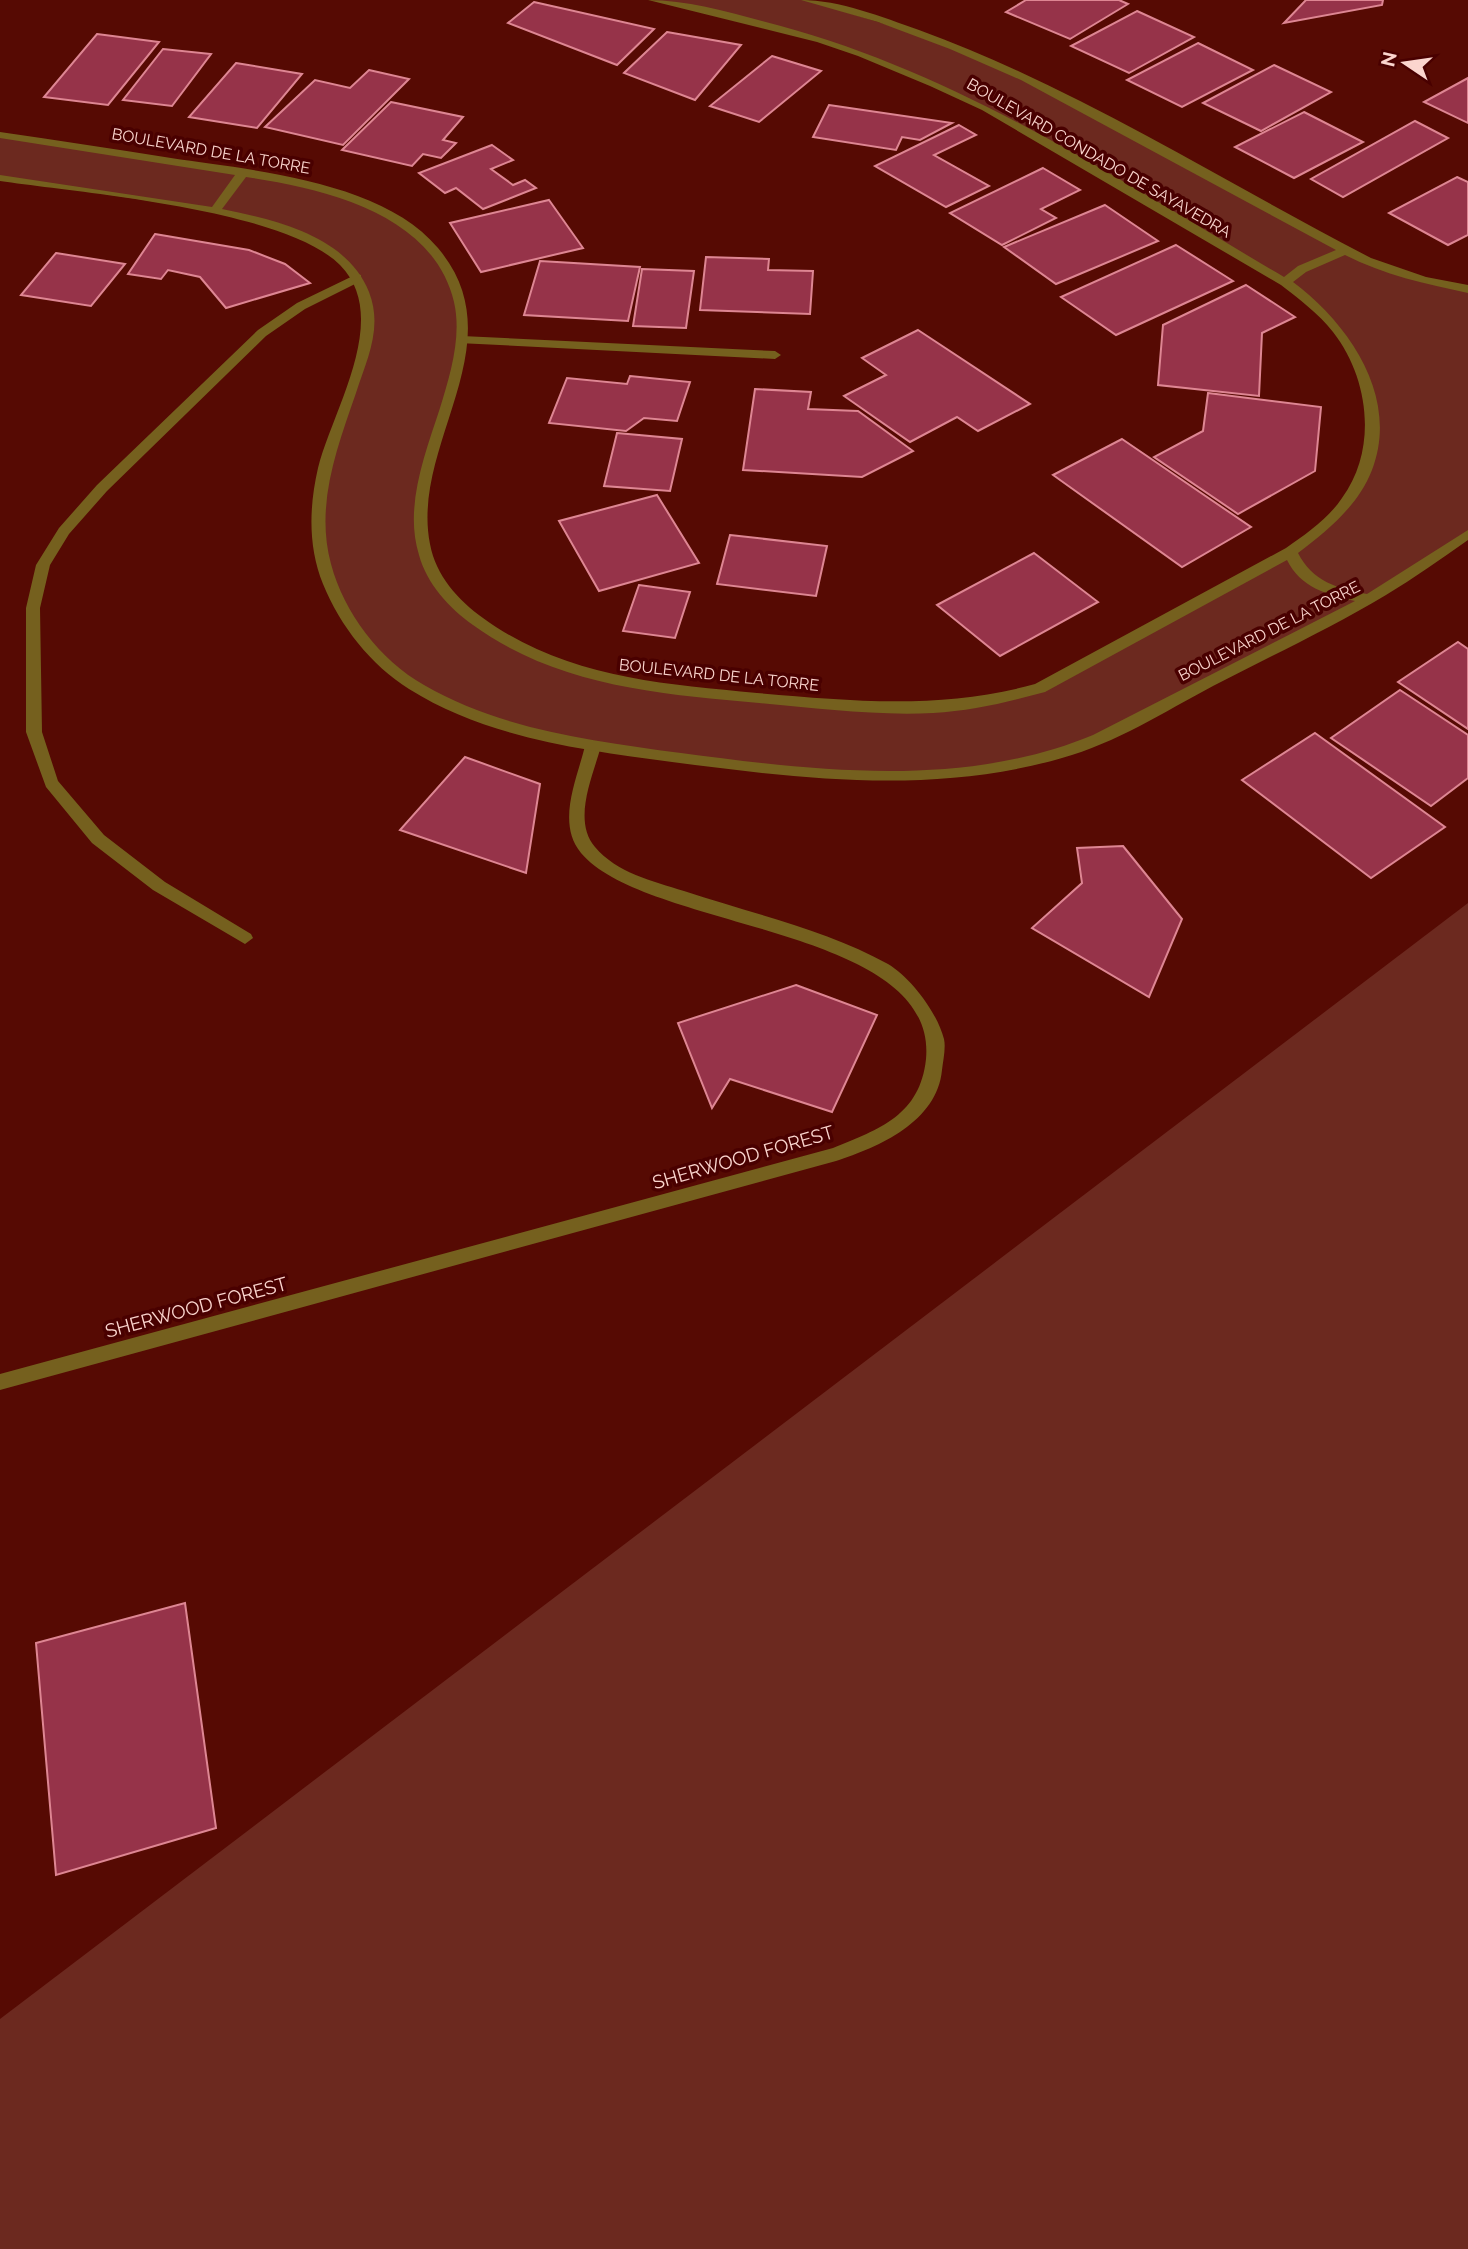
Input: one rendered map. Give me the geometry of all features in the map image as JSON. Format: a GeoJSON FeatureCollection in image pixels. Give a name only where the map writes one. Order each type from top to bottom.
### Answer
{"type":"FeatureCollection","features":[{"type":"Feature","properties":{"kind":"street","name":"BOULEVARD CONDADO DE SAYAVEDRA"},"geometry":{"type":"LineString","coordinates":[[653,0],[822,41],[940,86],[986,108],[1285,282]]}},
{"type":"Feature","properties":{"kind":"street","name":"BOULEVARD CONDADO DE SAYAVEDRA"},"geometry":{"type":"LineString","coordinates":[[806,0],[916,31],[1005,67],[1346,250]]}},
{"type":"Feature","properties":{"kind":"street","name":"BOULEVARD DE LA TORRE"},"geometry":{"type":"LineString","coordinates":[[0,135],[243,172],[335,192],[370,204],[409,226],[438,254],[453,279],[461,309],[462,340],[422,492],[420,536],[432,572],[453,601],[489,632],[531,655],[570,670],[621,683],[687,692],[852,707],[928,709],[972,706],[1004,700],[1040,688],[1291,553],[1340,511],[1356,489],[1366,466],[1372,429],[1371,405],[1361,366],[1342,332],[1318,306],[1285,282]]}},
{"type":"Feature","properties":{"kind":"street"},"geometry":{"type":"LineString","coordinates":[[215,211],[243,172]]}},
{"type":"Feature","properties":{"kind":"street","name":"BOULEVARD DE LA TORRE"},"geometry":{"type":"LineString","coordinates":[[0,178],[215,211],[313,240],[340,257],[357,278],[368,305],[369,334],[325,468],[316,517],[322,564],[340,606],[372,650],[414,686],[466,713],[514,728],[593,746],[744,766],[890,778],[957,775],[1012,766],[1066,751],[1126,727],[1371,598],[1468,534]]}},
{"type":"Feature","properties":{"kind":"street"},"geometry":{"type":"LineString","coordinates":[[1285,282],[1302,269],[1346,250],[1394,271],[1468,289]]}},
{"type":"Feature","properties":{"kind":"street"},"geometry":{"type":"LineString","coordinates":[[245,938],[159,886],[98,839],[51,783],[34,732],[33,608],[43,565],[64,531],[102,488],[262,333],[302,306],[357,278]]}},
{"type":"Feature","properties":{"kind":"street"},"geometry":{"type":"LineString","coordinates":[[462,340],[775,355]]}},
{"type":"Feature","properties":{"kind":"street"},"geometry":{"type":"LineString","coordinates":[[1291,553],[1296,566],[1309,579],[1337,592],[1371,598]]}},
{"type":"Feature","properties":{"kind":"street","name":"SHERWOOD FOREST"},"geometry":{"type":"LineString","coordinates":[[0,1382],[836,1154],[878,1137],[910,1116],[932,1084],[936,1040],[916,999],[884,970],[835,947],[642,884],[609,869],[586,848],[575,816],[593,746]]}},
{"type":"Feature","properties":{"kind":"shaded area"},"geometry":{"type":"Polygon","coordinates":[[[653,0],[806,0],[963,48],[1367,261],[1468,289],[1468,534],[1371,599],[1126,727],[1012,767],[890,778],[593,746],[514,728],[414,686],[372,650],[339,606],[316,517],[369,334],[357,278],[313,240],[215,211],[0,178],[0,135],[323,188],[409,226],[453,279],[462,340],[422,492],[432,571],[489,632],[621,683],[928,709],[1040,688],[1291,553],[1340,511],[1372,441],[1361,366],[1318,306],[986,109],[846,48],[653,0]]]}},
{"type":"Feature","properties":{"kind":"shaded area"},"geometry":{"type":"Polygon","coordinates":[[[1468,903],[1468,2249],[0,2249],[0,2019],[1468,903]]]}},
{"type":"Feature","properties":{"kind":"building"},"geometry":{"type":"Polygon","coordinates":[[[1026,0],[1119,0],[1128,4],[1070,39],[1006,12],[1026,0]]]}},
{"type":"Feature","properties":{"kind":"building"},"geometry":{"type":"Polygon","coordinates":[[[1306,0],[1383,0],[1382,5],[1284,23],[1306,0]]]}},
{"type":"Feature","properties":{"kind":"building"},"geometry":{"type":"Polygon","coordinates":[[[534,2],[654,29],[617,65],[508,23],[534,2]]]}},
{"type":"Feature","properties":{"kind":"building"},"geometry":{"type":"Polygon","coordinates":[[[1137,11],[1194,37],[1129,73],[1071,46],[1137,11]]]}},
{"type":"Feature","properties":{"kind":"building"},"geometry":{"type":"Polygon","coordinates":[[[667,32],[741,45],[695,100],[624,73],[667,32]]]}},
{"type":"Feature","properties":{"kind":"building"},"geometry":{"type":"Polygon","coordinates":[[[97,34],[159,42],[108,105],[44,97],[97,34]]]}},
{"type":"Feature","properties":{"kind":"building"},"geometry":{"type":"Polygon","coordinates":[[[1198,43],[1253,70],[1182,107],[1127,80],[1198,43]]]}},
{"type":"Feature","properties":{"kind":"building"},"geometry":{"type":"Polygon","coordinates":[[[163,49],[211,54],[172,106],[123,100],[163,49]]]}},
{"type":"Feature","properties":{"kind":"building"},"geometry":{"type":"Polygon","coordinates":[[[772,56],[821,71],[759,122],[710,106],[772,56]]]}},
{"type":"Feature","properties":{"kind":"building"},"geometry":{"type":"Polygon","coordinates":[[[236,63],[302,74],[257,128],[189,117],[236,63]]]}},
{"type":"Feature","properties":{"kind":"building"},"geometry":{"type":"Polygon","coordinates":[[[1274,65],[1331,92],[1261,131],[1203,103],[1274,65]]]}},
{"type":"Feature","properties":{"kind":"building"},"geometry":{"type":"Polygon","coordinates":[[[369,70],[409,79],[343,145],[265,127],[315,80],[350,88],[369,70]]]}},
{"type":"Feature","properties":{"kind":"building"},"geometry":{"type":"Polygon","coordinates":[[[1468,78],[1468,123],[1424,102],[1468,78]]]}},
{"type":"Feature","properties":{"kind":"building"},"geometry":{"type":"Polygon","coordinates":[[[391,102],[463,117],[443,140],[456,143],[441,158],[423,154],[412,166],[342,150],[391,102]]]}},
{"type":"Feature","properties":{"kind":"building"},"geometry":{"type":"Polygon","coordinates":[[[829,105],[952,123],[920,140],[902,137],[896,150],[813,137],[829,105]]]}},
{"type":"Feature","properties":{"kind":"building"},"geometry":{"type":"Polygon","coordinates":[[[1304,112],[1363,142],[1294,178],[1235,147],[1304,112]]]}},
{"type":"Feature","properties":{"kind":"building"},"geometry":{"type":"Polygon","coordinates":[[[1415,121],[1448,138],[1343,197],[1311,179],[1415,121]]]}},
{"type":"Feature","properties":{"kind":"building"},"geometry":{"type":"Polygon","coordinates":[[[959,125],[976,135],[934,155],[989,186],[946,207],[875,166],[959,125]]]}},
{"type":"Feature","properties":{"kind":"building"},"geometry":{"type":"Polygon","coordinates":[[[492,145],[513,160],[491,169],[513,185],[525,180],[536,188],[483,209],[456,188],[445,193],[419,173],[492,145]]]}},
{"type":"Feature","properties":{"kind":"building"},"geometry":{"type":"Polygon","coordinates":[[[1043,168],[1080,190],[1041,209],[1056,218],[1002,245],[950,213],[1043,168]]]}},
{"type":"Feature","properties":{"kind":"building"},"geometry":{"type":"Polygon","coordinates":[[[1457,177],[1468,182],[1468,235],[1448,245],[1389,213],[1457,177]]]}},
{"type":"Feature","properties":{"kind":"building"},"geometry":{"type":"Polygon","coordinates":[[[549,200],[583,248],[481,272],[450,223],[549,200]]]}},
{"type":"Feature","properties":{"kind":"building"},"geometry":{"type":"Polygon","coordinates":[[[1105,205],[1158,241],[1056,284],[1004,247],[1105,205]]]}},
{"type":"Feature","properties":{"kind":"building"},"geometry":{"type":"Polygon","coordinates":[[[155,234],[249,250],[285,264],[310,283],[226,308],[200,277],[168,270],[161,279],[128,274],[155,234]]]}},
{"type":"Feature","properties":{"kind":"building"},"geometry":{"type":"Polygon","coordinates":[[[1176,245],[1233,281],[1116,335],[1061,297],[1176,245]]]}},
{"type":"Feature","properties":{"kind":"building"},"geometry":{"type":"Polygon","coordinates":[[[56,253],[125,264],[91,306],[21,295],[56,253]]]}},
{"type":"Feature","properties":{"kind":"building"},"geometry":{"type":"Polygon","coordinates":[[[706,257],[769,259],[768,270],[813,271],[810,314],[700,310],[706,257]]]}},
{"type":"Feature","properties":{"kind":"building"},"geometry":{"type":"Polygon","coordinates":[[[540,261],[640,267],[628,321],[524,315],[540,261]]]}},
{"type":"Feature","properties":{"kind":"building"},"geometry":{"type":"Polygon","coordinates":[[[642,269],[694,271],[686,328],[633,326],[642,269]]]}},
{"type":"Feature","properties":{"kind":"building"},"geometry":{"type":"Polygon","coordinates":[[[1246,285],[1295,317],[1262,333],[1259,396],[1158,385],[1163,325],[1246,285]]]}},
{"type":"Feature","properties":{"kind":"building"},"geometry":{"type":"Polygon","coordinates":[[[918,330],[1030,404],[978,431],[957,417],[910,442],[844,396],[886,375],[862,358],[918,330]]]}},
{"type":"Feature","properties":{"kind":"building"},"geometry":{"type":"Polygon","coordinates":[[[630,376],[690,382],[677,421],[644,418],[626,431],[549,423],[567,378],[627,384],[630,376]]]}},
{"type":"Feature","properties":{"kind":"building"},"geometry":{"type":"Polygon","coordinates":[[[755,389],[811,392],[808,409],[858,411],[913,451],[862,477],[743,470],[755,389]]]}},
{"type":"Feature","properties":{"kind":"building"},"geometry":{"type":"Polygon","coordinates":[[[1208,393],[1321,407],[1315,471],[1238,514],[1154,457],[1203,431],[1208,393]]]}},
{"type":"Feature","properties":{"kind":"building"},"geometry":{"type":"Polygon","coordinates":[[[617,433],[682,439],[670,491],[604,486],[617,433]]]}},
{"type":"Feature","properties":{"kind":"building"},"geometry":{"type":"Polygon","coordinates":[[[1122,439],[1251,527],[1182,567],[1053,475],[1122,439]]]}},
{"type":"Feature","properties":{"kind":"building"},"geometry":{"type":"Polygon","coordinates":[[[657,495],[699,563],[599,591],[559,521],[657,495]]]}},
{"type":"Feature","properties":{"kind":"building"},"geometry":{"type":"Polygon","coordinates":[[[730,535],[827,546],[816,596],[717,584],[730,535]]]}},
{"type":"Feature","properties":{"kind":"building"},"geometry":{"type":"Polygon","coordinates":[[[1034,553],[1098,602],[1000,656],[937,605],[1034,553]]]}},
{"type":"Feature","properties":{"kind":"building"},"geometry":{"type":"Polygon","coordinates":[[[639,585],[690,592],[675,638],[623,631],[639,585]]]}},
{"type":"Feature","properties":{"kind":"building"},"geometry":{"type":"Polygon","coordinates":[[[1458,642],[1468,649],[1468,729],[1398,682],[1458,642]]]}},
{"type":"Feature","properties":{"kind":"building"},"geometry":{"type":"Polygon","coordinates":[[[1400,690],[1468,735],[1468,778],[1431,806],[1331,738],[1400,690]]]}},
{"type":"Feature","properties":{"kind":"building"},"geometry":{"type":"Polygon","coordinates":[[[1315,733],[1445,827],[1371,878],[1242,780],[1315,733]]]}},
{"type":"Feature","properties":{"kind":"building"},"geometry":{"type":"Polygon","coordinates":[[[465,757],[540,784],[526,873],[400,830],[465,757]]]}},
{"type":"Feature","properties":{"kind":"building"},"geometry":{"type":"Polygon","coordinates":[[[1123,846],[1182,919],[1149,997],[1032,928],[1082,883],[1077,848],[1123,846]]]}},
{"type":"Feature","properties":{"kind":"building"},"geometry":{"type":"Polygon","coordinates":[[[796,985],[877,1015],[832,1112],[730,1079],[712,1108],[678,1023],[796,985]]]}},
{"type":"Feature","properties":{"kind":"building"},"geometry":{"type":"Polygon","coordinates":[[[185,1603],[216,1828],[56,1875],[36,1643],[185,1603]]]}}]}
